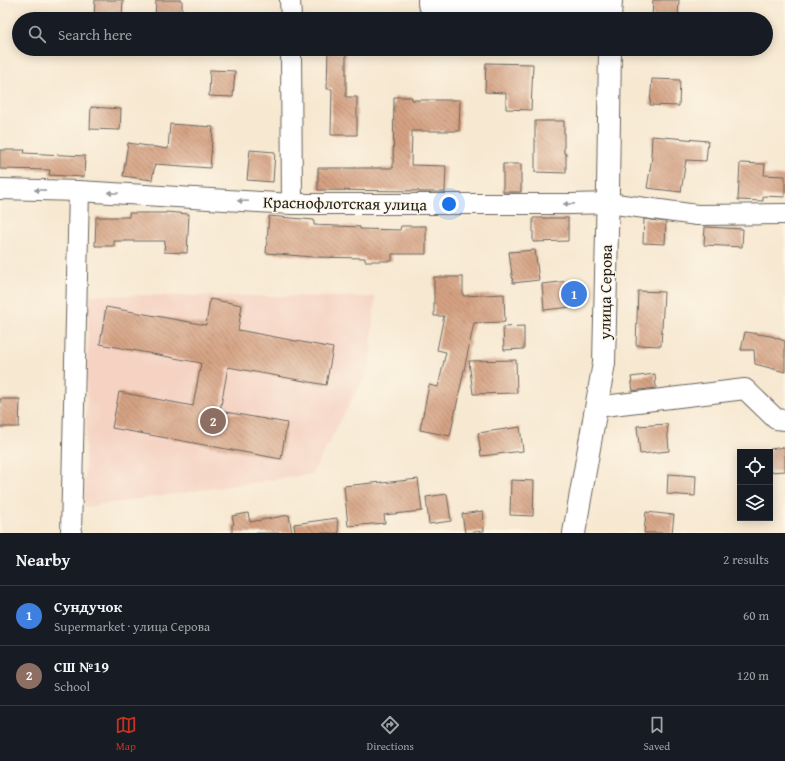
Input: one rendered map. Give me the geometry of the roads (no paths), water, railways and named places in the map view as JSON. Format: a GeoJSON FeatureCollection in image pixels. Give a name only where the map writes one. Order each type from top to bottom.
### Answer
{"type":"FeatureCollection","features":[{"type":"Feature","properties":{"kind":"main road","name":"улица Серова"},"geometry":{"type":"LineString","coordinates":[[574,533],[604,363],[610,56]]}},
{"type":"Feature","properties":{"kind":"street"},"geometry":{"type":"LineString","coordinates":[[290,0],[291,12]]}},
{"type":"Feature","properties":{"kind":"street"},"geometry":{"type":"LineString","coordinates":[[428,0],[428,4],[546,3],[610,9]]}},
{"type":"Feature","properties":{"kind":"street"},"geometry":{"type":"LineString","coordinates":[[291,56],[292,204]]}},
{"type":"Feature","properties":{"kind":"street","name":"Краснофлотская улица"},"geometry":{"type":"LineString","coordinates":[[0,189],[79,191],[292,204],[608,203],[697,214],[785,214]]}},
{"type":"Feature","properties":{"kind":"street"},"geometry":{"type":"LineString","coordinates":[[71,533],[79,191]]}},
{"type":"Feature","properties":{"kind":"street"},"geometry":{"type":"LineString","coordinates":[[596,407],[746,389],[776,419],[785,420]]}},
{"type":"Feature","properties":{"kind":"place","name":"Сундучок"},"geometry":{"type":"Point","coordinates":[574,294]}},
{"type":"Feature","properties":{"kind":"place","name":"СШ №19"},"geometry":{"type":"Point","coordinates":[213,421]}}]}
